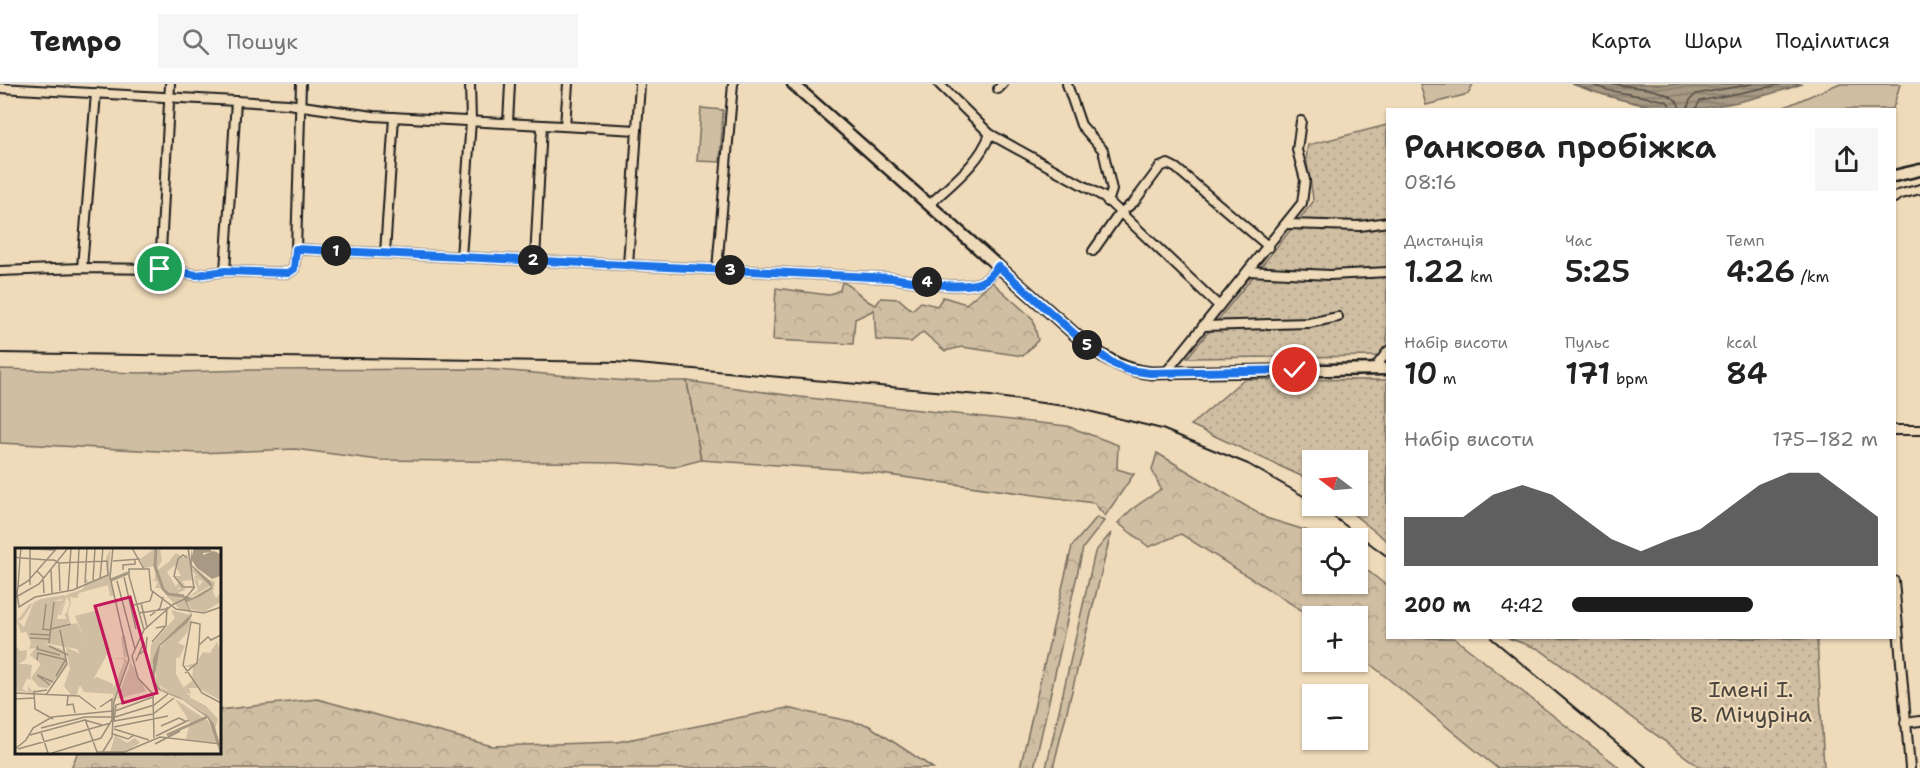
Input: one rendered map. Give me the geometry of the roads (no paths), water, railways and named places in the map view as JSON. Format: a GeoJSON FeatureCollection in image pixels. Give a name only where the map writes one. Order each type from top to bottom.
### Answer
{"type":"FeatureCollection","features":[{"type":"Feature","properties":{"kind":"main road"},"geometry":{"type":"LineString","coordinates":[[793,84],[1087,345],[1114,364],[1129,370],[1150,373],[1386,369]]}},
{"type":"Feature","properties":{"kind":"main road"},"geometry":{"type":"LineString","coordinates":[[1896,176],[1920,170]]}},
{"type":"Feature","properties":{"kind":"street"},"geometry":{"type":"LineString","coordinates":[[160,269],[170,84]]}},
{"type":"Feature","properties":{"kind":"street"},"geometry":{"type":"LineString","coordinates":[[0,271],[82,268],[160,269],[197,275],[225,271],[292,272],[296,249],[300,84]]}},
{"type":"Feature","properties":{"kind":"street"},"geometry":{"type":"LineString","coordinates":[[460,257],[471,121],[470,84]]}},
{"type":"Feature","properties":{"kind":"street"},"geometry":{"type":"LineString","coordinates":[[508,123],[510,84]]}},
{"type":"Feature","properties":{"kind":"street"},"geometry":{"type":"LineString","coordinates":[[565,126],[567,84]]}},
{"type":"Feature","properties":{"kind":"street"},"geometry":{"type":"LineString","coordinates":[[628,265],[640,84]]}},
{"type":"Feature","properties":{"kind":"street"},"geometry":{"type":"LineString","coordinates":[[717,269],[733,84]]}},
{"type":"Feature","properties":{"kind":"street"},"geometry":{"type":"LineString","coordinates":[[939,84],[990,135],[1033,160],[1072,178],[1108,202],[1219,306]]}},
{"type":"Feature","properties":{"kind":"street"},"geometry":{"type":"LineString","coordinates":[[1067,84],[1081,125],[1103,150],[1112,190],[1108,202]]}},
{"type":"Feature","properties":{"kind":"street"},"geometry":{"type":"LineString","coordinates":[[0,88],[169,96],[300,106],[394,117],[637,130]]}},
{"type":"Feature","properties":{"kind":"street"},"geometry":{"type":"LineString","coordinates":[[82,268],[96,93]]}},
{"type":"Feature","properties":{"kind":"street"},"geometry":{"type":"LineString","coordinates":[[225,271],[237,101]]}},
{"type":"Feature","properties":{"kind":"street"},"geometry":{"type":"LineString","coordinates":[[385,253],[394,117]]}},
{"type":"Feature","properties":{"kind":"street"},"geometry":{"type":"LineString","coordinates":[[1167,371],[1288,224],[1305,194],[1297,150],[1301,121]]}},
{"type":"Feature","properties":{"kind":"street"},"geometry":{"type":"LineString","coordinates":[[535,260],[542,125]]}},
{"type":"Feature","properties":{"kind":"street"},"geometry":{"type":"LineString","coordinates":[[929,205],[974,162],[984,150],[990,135]]}},
{"type":"Feature","properties":{"kind":"street"},"geometry":{"type":"LineString","coordinates":[[1093,251],[1119,214],[1134,202],[1160,167],[1168,164],[1176,168],[1269,247]]}},
{"type":"Feature","properties":{"kind":"street"},"geometry":{"type":"LineString","coordinates":[[1896,196],[1920,189]]}},
{"type":"Feature","properties":{"kind":"street"},"geometry":{"type":"LineString","coordinates":[[1288,224],[1360,226],[1386,222]]}},
{"type":"Feature","properties":{"kind":"street"},"geometry":{"type":"LineString","coordinates":[[296,249],[717,269],[975,285],[986,280],[998,266]]}},
{"type":"Feature","properties":{"kind":"street"},"geometry":{"type":"LineString","coordinates":[[1248,271],[1330,275],[1386,272]]}},
{"type":"Feature","properties":{"kind":"street"},"geometry":{"type":"LineString","coordinates":[[1203,326],[1309,323],[1338,317]]}},
{"type":"Feature","properties":{"kind":"street"},"geometry":{"type":"LineString","coordinates":[[1374,369],[1386,354]]}},
{"type":"Feature","properties":{"kind":"street"},"geometry":{"type":"LineString","coordinates":[[1896,430],[1920,430]]}},
{"type":"Feature","properties":{"kind":"street"},"geometry":{"type":"LineString","coordinates":[[1896,608],[1910,768]]}},
{"type":"Feature","properties":{"kind":"street"},"geometry":{"type":"LineString","coordinates":[[1905,723],[1920,721]]}},
{"type":"Feature","properties":{"kind":"water"},"geometry":{"type":"Polygon","coordinates":[[[1572,84],[1802,84],[1744,101],[1698,108],[1656,107],[1572,84]]]}},
{"type":"Feature","properties":{"kind":"railway"},"geometry":{"type":"LineString","coordinates":[[0,353],[616,362],[990,396],[1072,407],[1162,429],[1248,464],[1302,495]]}},
{"type":"Feature","properties":{"kind":"railway"},"geometry":{"type":"LineString","coordinates":[[1333,516],[1386,556]]}},
{"type":"Feature","properties":{"kind":"railway"},"geometry":{"type":"LineString","coordinates":[[1492,639],[1647,768]]}},
{"type":"Feature","properties":{"kind":"park label","name":"Імені І. В. Мічуріна"},"geometry":{"type":"Point","coordinates":[1751,702]}}]}
